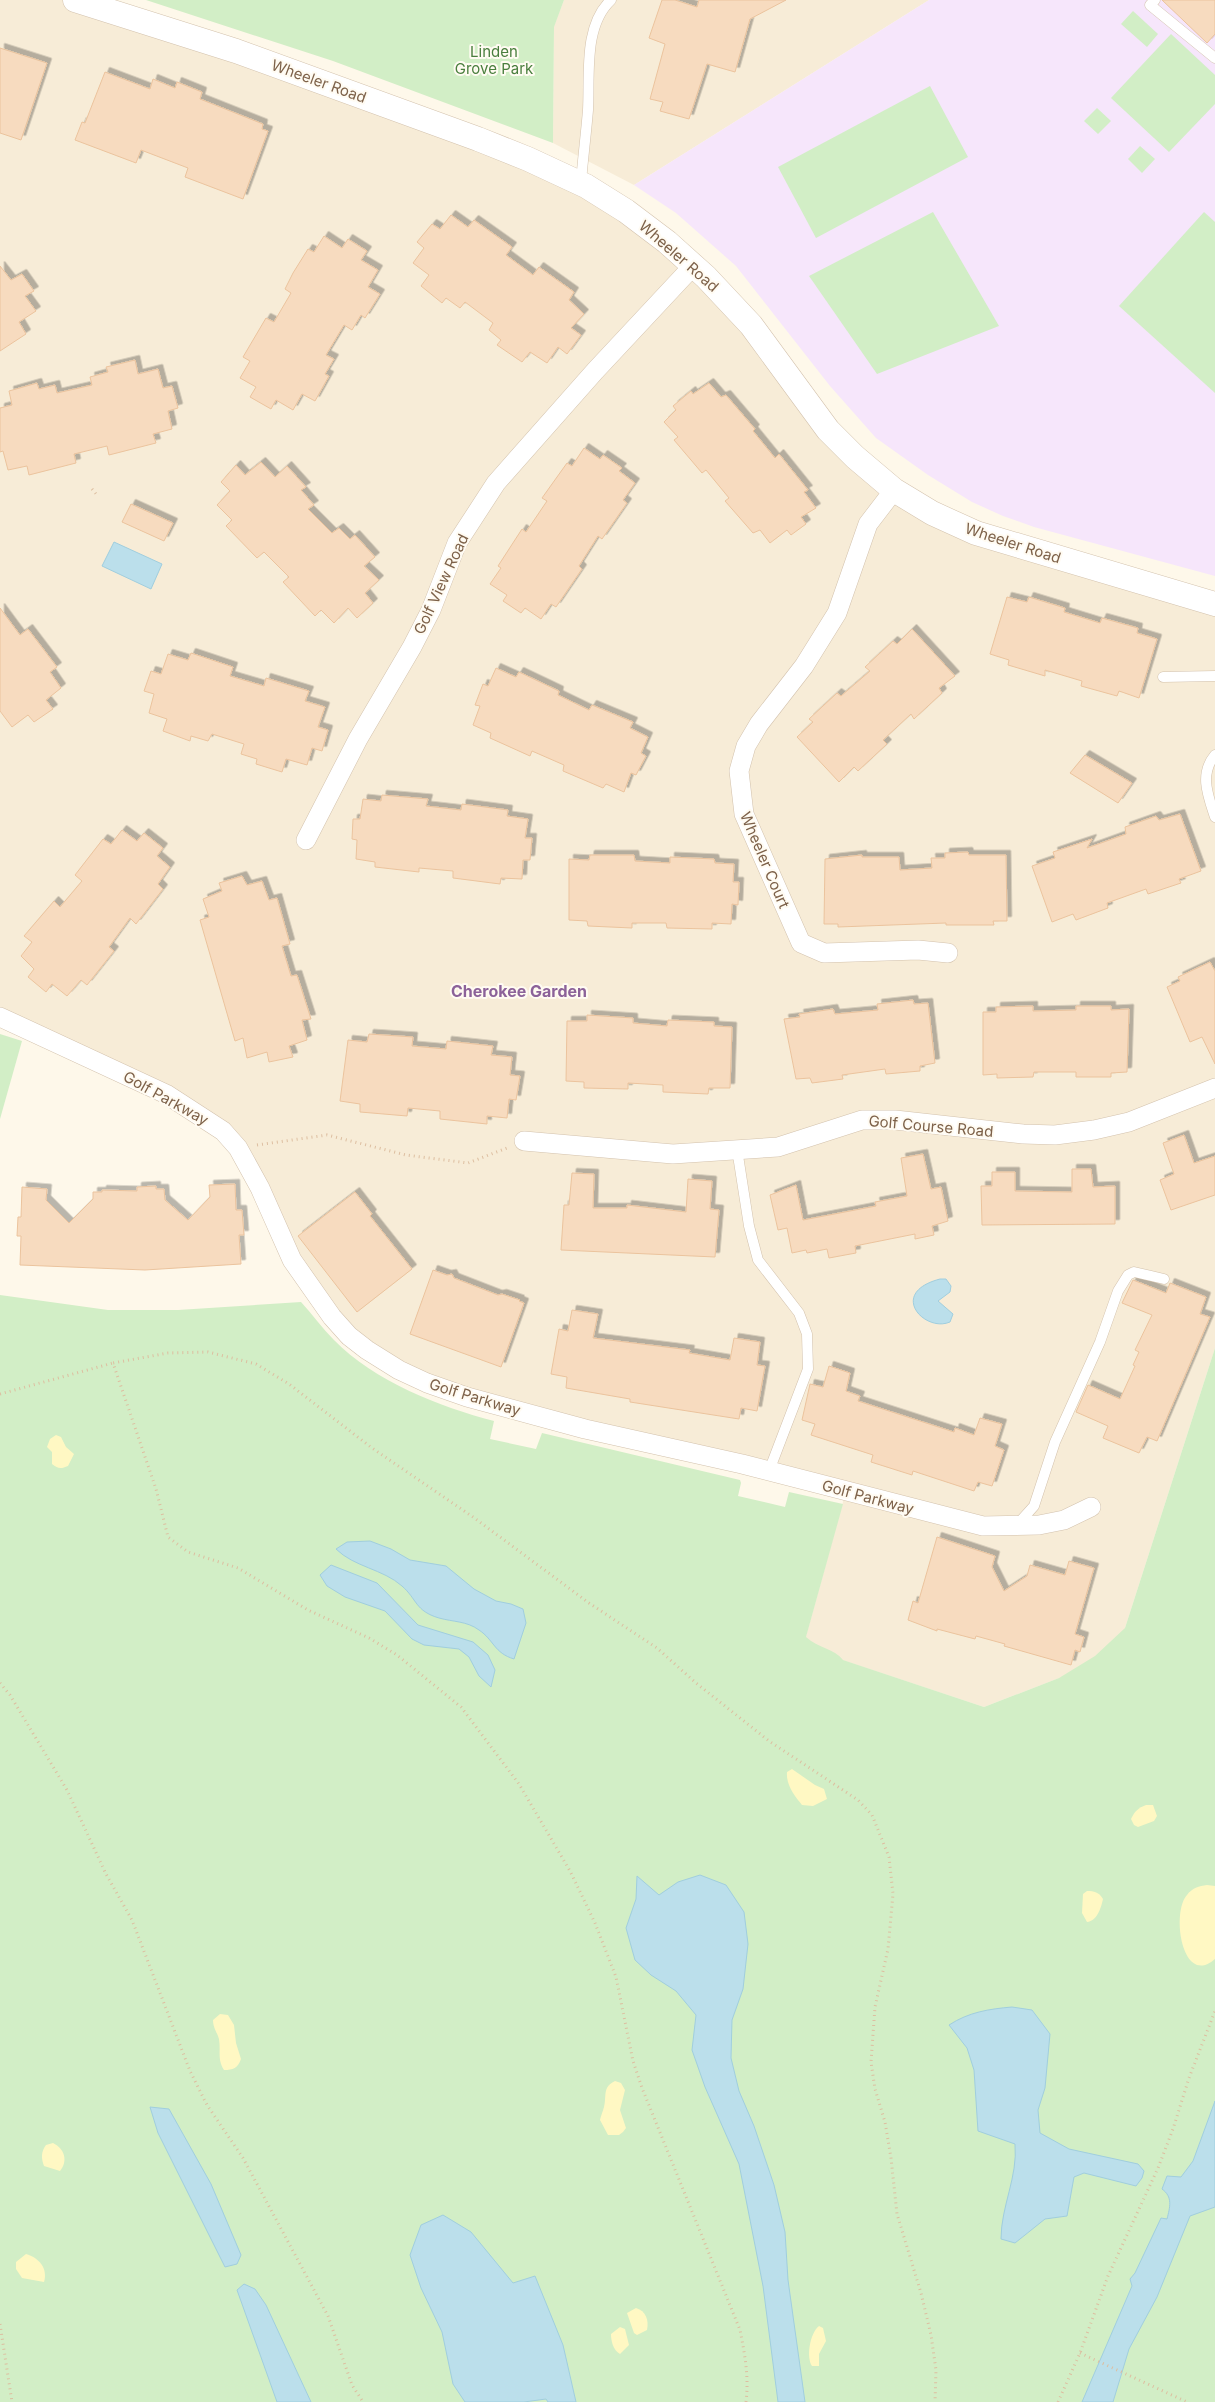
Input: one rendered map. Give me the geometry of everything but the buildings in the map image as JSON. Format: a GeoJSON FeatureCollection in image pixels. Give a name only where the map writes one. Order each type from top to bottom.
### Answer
{"type":"FeatureCollection","features":[{"type":"Feature","properties":{"kind":"street","name":"Wheeler Road"},"geometry":{"type":"LineString","coordinates":[[76,0],[246,54],[483,141],[580,183],[626,212],[667,242],[694,265],[750,325],[828,430],[855,457],[894,490],[932,513],[976,534],[1215,604]]}},
{"type":"Feature","properties":{"kind":"street","name":"Golf View Road"},"geometry":{"type":"LineString","coordinates":[[306,840],[358,739],[412,647],[458,543],[496,483],[694,265]]}},
{"type":"Feature","properties":{"kind":"street","name":"Wheeler Court"},"geometry":{"type":"LineString","coordinates":[[894,490],[868,524],[837,614],[824,637],[759,724],[746,746],[739,771],[740,788],[744,814],[800,943],[824,953],[918,950],[948,953]]}},
{"type":"Feature","properties":{"kind":"street","name":"Golf Parkway"},"geometry":{"type":"LineString","coordinates":[[0,1017],[189,1107],[223,1131],[238,1148],[277,1223],[292,1260],[332,1316],[349,1336],[399,1370],[427,1383],[467,1397],[585,1429],[769,1471],[982,1526],[1014,1527],[1064,1520],[1091,1508]]}},
{"type":"Feature","properties":{"kind":"street","name":"Golf Course Road"},"geometry":{"type":"LineString","coordinates":[[524,1141],[673,1154],[778,1147],[862,1120],[895,1120],[1023,1134],[1055,1135],[1094,1130],[1129,1122],[1215,1088]]}},
{"type":"Feature","properties":{"kind":"lane"},"geometry":{"type":"LineString","coordinates":[[580,183],[588,110],[590,58],[595,28],[610,0]]}},
{"type":"Feature","properties":{"kind":"lane"},"geometry":{"type":"LineString","coordinates":[[1154,0],[1150,5],[1215,58]]}},
{"type":"Feature","properties":{"kind":"lane"},"geometry":{"type":"LineString","coordinates":[[1163,677],[1215,676]]}},
{"type":"Feature","properties":{"kind":"lane"},"geometry":{"type":"LineString","coordinates":[[1215,755],[1205,773],[1208,793],[1215,817]]}},
{"type":"Feature","properties":{"kind":"lane"},"geometry":{"type":"LineString","coordinates":[[737,1149],[749,1226],[758,1260],[799,1313],[807,1334],[808,1368],[769,1471]]}},
{"type":"Feature","properties":{"kind":"lane"},"geometry":{"type":"LineString","coordinates":[[1014,1527],[1026,1517],[1034,1506],[1056,1442],[1100,1342],[1118,1290],[1128,1275],[1134,1272],[1164,1279]]}},
{"type":"Feature","properties":{"kind":"path"},"geometry":{"type":"LineString","coordinates":[[92,489],[97,495]]}},
{"type":"Feature","properties":{"kind":"path"},"geometry":{"type":"LineString","coordinates":[[238,1148],[327,1135],[406,1155],[468,1162],[524,1141]]}},
{"type":"Feature","properties":{"kind":"path"},"geometry":{"type":"LineString","coordinates":[[0,1394],[113,1363],[168,1353],[208,1352],[256,1364],[289,1384],[372,1448],[473,1517],[589,1603],[657,1648],[696,1684],[769,1741],[858,1800],[872,1815],[889,1856],[893,1894],[888,1949],[875,2007],[871,2062],[875,2089],[891,2158],[897,2214],[921,2293],[931,2335],[936,2370],[935,2402]]}},
{"type":"Feature","properties":{"kind":"path"},"geometry":{"type":"LineString","coordinates":[[113,1363],[156,1488],[168,1537],[188,1552],[238,1568],[308,1610],[369,1638],[397,1655],[461,1707],[518,1784],[547,1830],[570,1871],[616,1977],[633,2062],[642,2088],[740,2330],[748,2382],[746,2402]]}},
{"type":"Feature","properties":{"kind":"path"},"geometry":{"type":"LineString","coordinates":[[0,1683],[10,1695],[67,1790],[106,1874],[132,1920],[190,2071],[208,2105],[243,2158],[328,2316],[352,2385],[363,2402]]}},
{"type":"Feature","properties":{"kind":"path"},"geometry":{"type":"LineString","coordinates":[[1058,2402],[1080,2353],[1108,2276],[1158,2168],[1173,2130],[1189,2078],[1215,2011]]}},
{"type":"Feature","properties":{"kind":"path"},"geometry":{"type":"LineString","coordinates":[[0,2324],[12,2402]]}},
{"type":"Feature","properties":{"kind":"path"},"geometry":{"type":"LineString","coordinates":[[1080,2353],[1187,2402]]}},
{"type":"Feature","properties":{"kind":"shaded area"},"geometry":{"type":"Polygon","coordinates":[[[0,0],[75,0],[478,139],[667,242],[807,403],[932,513],[1215,604],[1215,1348],[1116,1656],[984,1707],[803,1647],[846,1491],[467,1397],[349,1336],[223,1131],[0,1017],[0,0]]]}},
{"type":"Feature","properties":{"kind":"shaded area"},"geometry":{"type":"Polygon","coordinates":[[[564,0],[929,0],[634,185],[553,143],[554,26],[564,0]]]}},
{"type":"Feature","properties":{"kind":"shaded area"},"geometry":{"type":"Polygon","coordinates":[[[929,0],[1215,0],[1215,576],[1034,527],[972,502],[928,475],[876,438],[830,386],[736,266],[676,213],[634,185],[929,0]]]}},
{"type":"Feature","properties":{"kind":"green space","name":"Linden Grove Park"},"geometry":{"type":"Polygon","coordinates":[[[146,0],[564,0],[554,27],[553,143],[333,61],[146,0]]]}},
{"type":"Feature","properties":{"kind":"green space"},"geometry":{"type":"Polygon","coordinates":[[[1133,11],[1158,34],[1147,47],[1121,24],[1133,11]]]}},
{"type":"Feature","properties":{"kind":"green space"},"geometry":{"type":"Polygon","coordinates":[[[1171,34],[1215,75],[1215,104],[1169,152],[1111,98],[1171,34]]]}},
{"type":"Feature","properties":{"kind":"green space"},"geometry":{"type":"Polygon","coordinates":[[[930,86],[968,157],[816,238],[778,167],[930,86]]]}},
{"type":"Feature","properties":{"kind":"green space"},"geometry":{"type":"Polygon","coordinates":[[[1097,108],[1111,121],[1098,134],[1084,121],[1097,108]]]}},
{"type":"Feature","properties":{"kind":"green space"},"geometry":{"type":"Polygon","coordinates":[[[1140,146],[1155,159],[1142,173],[1128,159],[1140,146]]]}},
{"type":"Feature","properties":{"kind":"green space"},"geometry":{"type":"Polygon","coordinates":[[[933,212],[999,326],[877,374],[809,276],[933,212]]]}},
{"type":"Feature","properties":{"kind":"green space"},"geometry":{"type":"Polygon","coordinates":[[[1204,212],[1215,222],[1215,393],[1119,306],[1204,212]]]}},
{"type":"Feature","properties":{"kind":"green space"},"geometry":{"type":"Polygon","coordinates":[[[0,1034],[22,1041],[0,1119],[0,1034]]]}},
{"type":"Feature","properties":{"kind":"green space"},"geometry":{"type":"Polygon","coordinates":[[[0,1295],[108,1310],[178,1310],[301,1302],[334,1340],[368,1368],[409,1391],[430,1400],[494,1421],[490,1439],[536,1449],[542,1433],[740,1480],[738,1496],[785,1507],[789,1492],[843,1504],[806,1637],[836,1653],[843,1660],[984,1707],[1059,1678],[1095,1656],[1125,1628],[1215,1348],[1215,2402],[0,2402],[0,1295]]]}},
{"type":"Feature","properties":{"kind":"sand"},"geometry":{"type":"Polygon","coordinates":[[[56,1435],[61,1437],[66,1447],[74,1454],[68,1466],[63,1468],[58,1468],[52,1464],[52,1452],[47,1447],[50,1439],[56,1435]]]}},
{"type":"Feature","properties":{"kind":"sand"},"geometry":{"type":"Polygon","coordinates":[[[792,1769],[824,1789],[827,1799],[813,1806],[802,1805],[789,1786],[787,1772],[792,1769]]]}},
{"type":"Feature","properties":{"kind":"sand"},"geometry":{"type":"Polygon","coordinates":[[[1146,1805],[1153,1805],[1157,1816],[1154,1821],[1138,1827],[1134,1825],[1131,1819],[1137,1810],[1146,1805]]]}},
{"type":"Feature","properties":{"kind":"sand"},"geometry":{"type":"Polygon","coordinates":[[[1207,1885],[1215,1886],[1215,1959],[1204,1965],[1194,1964],[1187,1956],[1183,1944],[1180,1916],[1182,1904],[1187,1895],[1196,1888],[1207,1885]]]}},
{"type":"Feature","properties":{"kind":"sand"},"geometry":{"type":"Polygon","coordinates":[[[1087,1891],[1096,1892],[1103,1899],[1096,1917],[1087,1922],[1082,1913],[1083,1894],[1087,1891]]]}},
{"type":"Feature","properties":{"kind":"sand"},"geometry":{"type":"Polygon","coordinates":[[[220,2014],[228,2015],[234,2025],[236,2043],[241,2059],[235,2068],[230,2070],[224,2070],[222,2066],[219,2039],[213,2023],[213,2020],[220,2014]]]}},
{"type":"Feature","properties":{"kind":"sand"},"geometry":{"type":"Polygon","coordinates":[[[615,2081],[621,2083],[625,2090],[620,2110],[626,2128],[619,2135],[608,2135],[600,2120],[608,2086],[615,2081]]]}},
{"type":"Feature","properties":{"kind":"sand"},"geometry":{"type":"Polygon","coordinates":[[[53,2143],[60,2148],[64,2156],[64,2163],[60,2171],[44,2166],[43,2163],[42,2155],[44,2148],[46,2145],[53,2143]]]}},
{"type":"Feature","properties":{"kind":"sand"},"geometry":{"type":"Polygon","coordinates":[[[26,2254],[35,2258],[41,2264],[45,2272],[44,2282],[22,2278],[16,2269],[16,2262],[26,2254]]]}},
{"type":"Feature","properties":{"kind":"sand"},"geometry":{"type":"Polygon","coordinates":[[[636,2308],[646,2316],[648,2323],[647,2330],[637,2335],[634,2333],[627,2313],[636,2308]]]}},
{"type":"Feature","properties":{"kind":"sand"},"geometry":{"type":"Polygon","coordinates":[[[819,2326],[823,2328],[826,2341],[819,2354],[819,2366],[812,2366],[809,2357],[811,2339],[819,2326]]]}},
{"type":"Feature","properties":{"kind":"sand"},"geometry":{"type":"Polygon","coordinates":[[[620,2327],[625,2329],[629,2345],[620,2354],[613,2345],[611,2334],[620,2327]]]}},
{"type":"Feature","properties":{"kind":"water"},"geometry":{"type":"Polygon","coordinates":[[[114,542],[162,564],[151,589],[102,566],[114,542]]]}},
{"type":"Feature","properties":{"kind":"water"},"geometry":{"type":"Polygon","coordinates":[[[940,1279],[946,1279],[951,1286],[950,1292],[938,1301],[953,1314],[950,1322],[940,1324],[930,1322],[922,1317],[916,1310],[913,1302],[916,1293],[924,1285],[940,1279]]]}},
{"type":"Feature","properties":{"kind":"water"},"geometry":{"type":"Polygon","coordinates":[[[370,1541],[391,1549],[410,1560],[446,1566],[474,1589],[496,1601],[523,1609],[526,1623],[514,1659],[498,1650],[484,1634],[474,1627],[465,1623],[439,1618],[425,1612],[407,1591],[394,1580],[351,1560],[336,1549],[347,1542],[370,1541]]]}},
{"type":"Feature","properties":{"kind":"water"},"geometry":{"type":"Polygon","coordinates":[[[331,1565],[377,1583],[418,1625],[473,1642],[488,1655],[495,1670],[491,1687],[479,1676],[469,1657],[459,1649],[424,1645],[412,1639],[385,1611],[345,1597],[327,1586],[320,1575],[331,1565]]]}},
{"type":"Feature","properties":{"kind":"water"},"geometry":{"type":"Polygon","coordinates":[[[700,1875],[726,1885],[744,1912],[748,1944],[743,1989],[732,2020],[731,2058],[739,2091],[754,2126],[774,2185],[785,2232],[788,2280],[805,2402],[778,2402],[763,2286],[739,2164],[705,2087],[692,2050],[696,2015],[676,1991],[651,1975],[635,1960],[626,1928],[636,1899],[637,1876],[659,1895],[678,1882],[700,1875]]]}},
{"type":"Feature","properties":{"kind":"water"},"geometry":{"type":"Polygon","coordinates":[[[1012,2007],[1032,2010],[1050,2034],[1045,2088],[1038,2110],[1040,2133],[1069,2149],[1138,2164],[1144,2171],[1142,2178],[1136,2186],[1084,2173],[1074,2177],[1067,2216],[1045,2219],[1015,2243],[1001,2239],[1014,2168],[1015,2144],[978,2131],[974,2070],[967,2048],[949,2025],[979,2012],[1012,2007]]]}},
{"type":"Feature","properties":{"kind":"water"},"geometry":{"type":"Polygon","coordinates":[[[1215,2101],[1215,2207],[1190,2216],[1157,2297],[1129,2349],[1113,2402],[1082,2402],[1132,2286],[1130,2279],[1135,2273],[1161,2218],[1167,2219],[1170,2206],[1169,2199],[1162,2189],[1167,2176],[1181,2177],[1193,2161],[1215,2101]]]}},
{"type":"Feature","properties":{"kind":"water"},"geometry":{"type":"Polygon","coordinates":[[[150,2107],[169,2109],[211,2184],[241,2255],[237,2264],[225,2267],[158,2133],[150,2107]]]}},
{"type":"Feature","properties":{"kind":"water"},"geometry":{"type":"Polygon","coordinates":[[[443,2215],[471,2232],[513,2283],[535,2276],[563,2345],[576,2402],[548,2402],[546,2399],[524,2402],[465,2402],[453,2384],[442,2332],[421,2288],[410,2255],[421,2225],[443,2215]]]}},
{"type":"Feature","properties":{"kind":"water"},"geometry":{"type":"Polygon","coordinates":[[[244,2284],[255,2289],[266,2305],[311,2402],[277,2402],[237,2290],[244,2284]]]}},
{"type":"Feature","properties":{"kind":"district","name":"Cherokee Garden"},"geometry":{"type":"Point","coordinates":[519,991]}}]}
